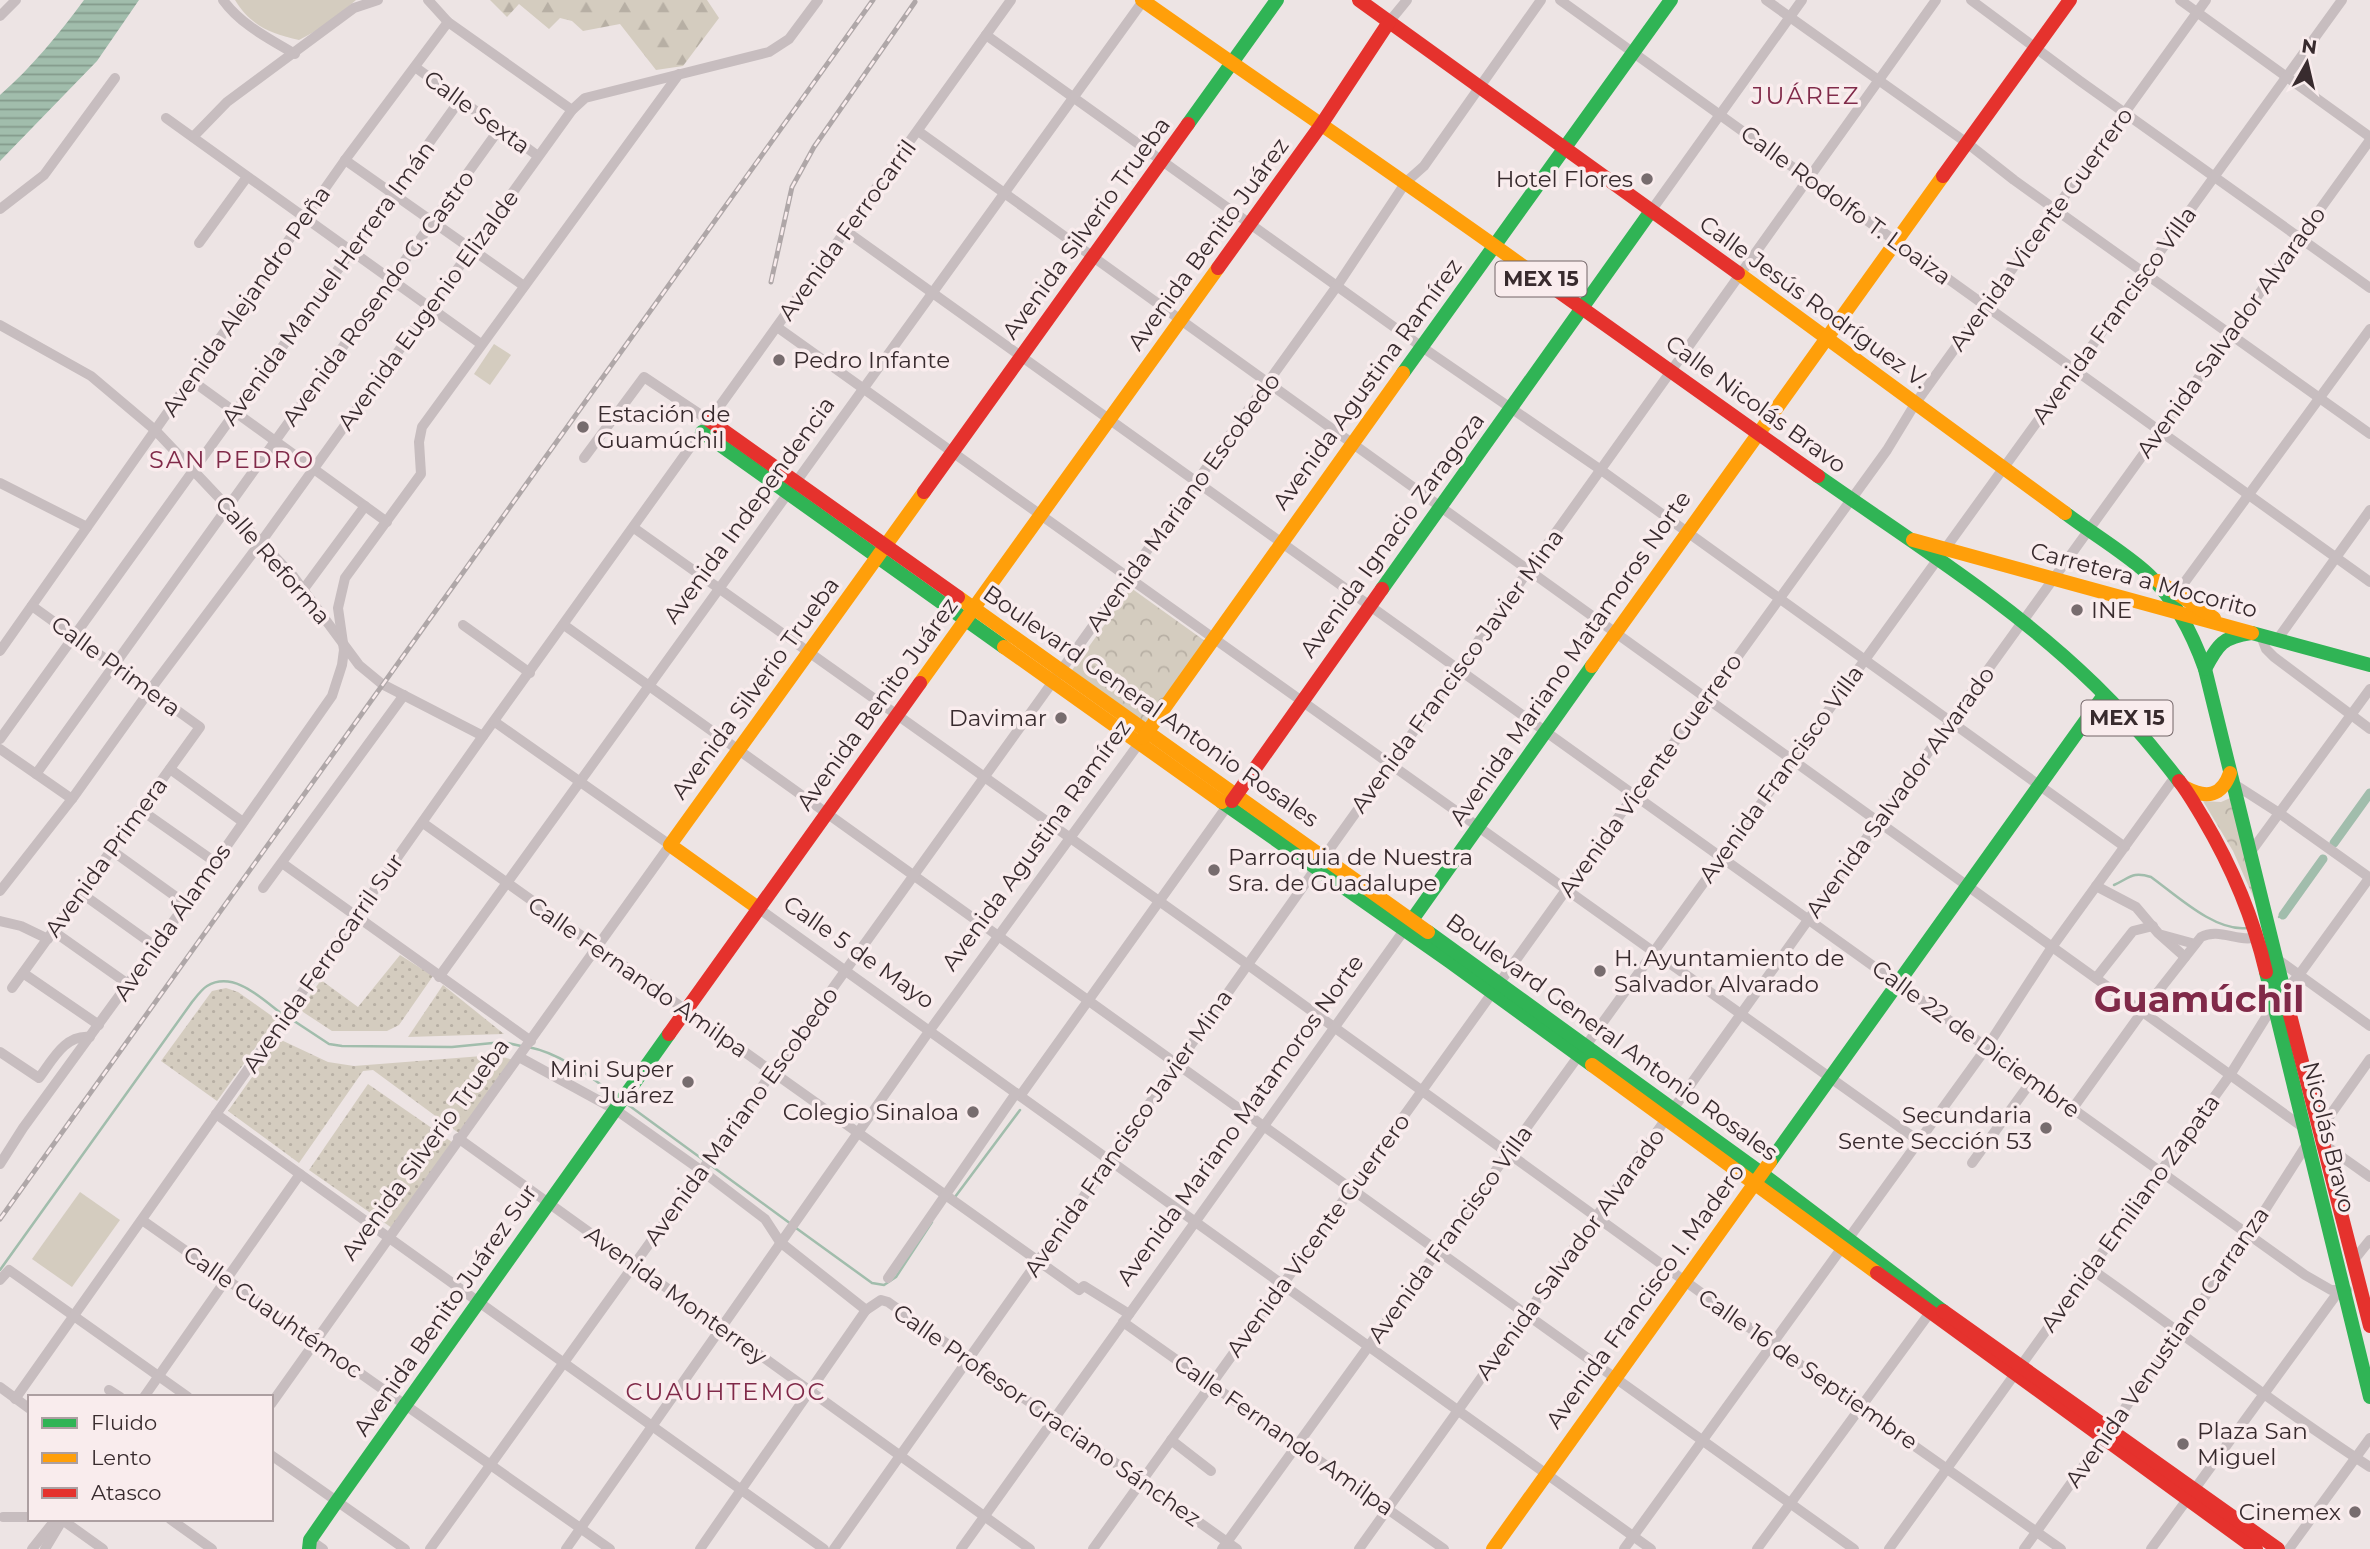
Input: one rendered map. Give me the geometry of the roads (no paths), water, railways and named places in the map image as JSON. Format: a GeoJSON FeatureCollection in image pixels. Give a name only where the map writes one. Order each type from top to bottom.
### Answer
{"type":"FeatureCollection","features":[{"type":"Feature","properties":{"kind":"street"},"geometry":{"type":"LineString","coordinates":[[0,16],[16,0]]}},
{"type":"Feature","properties":{"kind":"street"},"geometry":{"type":"LineString","coordinates":[[223,0],[244,21],[295,54]]}},
{"type":"Feature","properties":{"kind":"street"},"geometry":{"type":"LineString","coordinates":[[193,137],[227,102],[354,8],[378,0]]}},
{"type":"Feature","properties":{"kind":"street"},"geometry":{"type":"LineString","coordinates":[[428,0],[448,22],[572,110]]}},
{"type":"Feature","properties":{"kind":"street","name":"Avenida Eugenio Elizalde"},"geometry":{"type":"LineString","coordinates":[[0,891],[72,799],[261,542],[538,156],[582,99],[629,85],[759,56],[778,48],[799,29],[818,0]]}},
{"type":"Feature","properties":{"kind":"street","name":"Avenida Ferrocarril"},"geometry":{"type":"LineString","coordinates":[[634,528],[1011,0]]}},
{"type":"Feature","properties":{"kind":"street","name":"Calle Nicolás Bravo"},"geometry":{"type":"LineString","coordinates":[[1143,0],[1406,182],[1905,538],[1942,554],[2069,660],[2131,722],[2186,788],[2219,843],[2244,896],[2256,932]]}},
{"type":"Feature","properties":{"kind":"street","name":"Avenida Independencia"},"geometry":{"type":"LineString","coordinates":[[439,977],[1075,99],[1143,0]]}},
{"type":"Feature","properties":{"kind":"street","name":"Avenida Silverio Trueba"},"geometry":{"type":"LineString","coordinates":[[273,1401],[458,1138],[531,1041],[1277,0]]}},
{"type":"Feature","properties":{"kind":"street","name":"Calle Jesús Rodríguez V."},"geometry":{"type":"LineString","coordinates":[[1359,0],[2149,575],[2212,617],[2253,634],[2274,657],[2370,729]]}},
{"type":"Feature","properties":{"kind":"street"},"geometry":{"type":"LineString","coordinates":[[1321,125],[1406,0]]}},
{"type":"Feature","properties":{"kind":"street","name":"Avenida Mariano Escobedo"},"geometry":{"type":"LineString","coordinates":[[430,1549],[1268,383],[1406,182],[1424,166],[1541,0]]}},
{"type":"Feature","properties":{"kind":"street","name":"Calle Rodolfo T. Loaiza"},"geometry":{"type":"LineString","coordinates":[[1560,0],[2370,582]]}},
{"type":"Feature","properties":{"kind":"street","name":"Avenida Agustina Ramírez"},"geometry":{"type":"LineString","coordinates":[[566,1549],[930,1030],[1144,737],[1212,638],[1671,0]]}},
{"type":"Feature","properties":{"kind":"street"},"geometry":{"type":"LineString","coordinates":[[1766,0],[2370,434]]}},
{"type":"Feature","properties":{"kind":"street","name":"Avenida Ignacio Zaragoza"},"geometry":{"type":"LineString","coordinates":[[888,1278],[1802,0]]}},
{"type":"Feature","properties":{"kind":"street","name":"Avenida Francisco Javier Mina"},"geometry":{"type":"LineString","coordinates":[[834,1549],[1320,862],[1936,0]]}},
{"type":"Feature","properties":{"kind":"street"},"geometry":{"type":"LineString","coordinates":[[1971,0],[2370,288]]}},
{"type":"Feature","properties":{"kind":"street","name":"Avenida Mariano Matamoros Norte"},"geometry":{"type":"LineString","coordinates":[[961,1549],[1757,433],[2070,0]]}},
{"type":"Feature","properties":{"kind":"street"},"geometry":{"type":"LineString","coordinates":[[2180,0],[2370,139]]}},
{"type":"Feature","properties":{"kind":"street","name":"Avenida Vicente Guerrero"},"geometry":{"type":"LineString","coordinates":[[1093,1549],[1566,889],[1887,450],[1914,404],[2206,0]]}},
{"type":"Feature","properties":{"kind":"street","name":"Avenida Francisco Villa"},"geometry":{"type":"LineString","coordinates":[[1225,1545],[2342,0]]}},
{"type":"Feature","properties":{"kind":"street","name":"Avenida Alejandro Peña"},"geometry":{"type":"LineString","coordinates":[[0,650],[345,160],[448,22]]}},
{"type":"Feature","properties":{"kind":"street"},"geometry":{"type":"LineString","coordinates":[[986,35],[1422,347],[1601,470],[2125,847]]}},
{"type":"Feature","properties":{"kind":"street","name":"Calle Sexta"},"geometry":{"type":"LineString","coordinates":[[415,67],[538,156]]}},
{"type":"Feature","properties":{"kind":"street","name":"Avenida Álamos"},"geometry":{"type":"LineString","coordinates":[[0,1164],[332,696],[340,678],[344,650],[338,608],[345,578],[421,474],[419,442],[422,427],[679,74]]}},
{"type":"Feature","properties":{"kind":"street"},"geometry":{"type":"LineString","coordinates":[[0,209],[44,175],[115,78]]}},
{"type":"Feature","properties":{"kind":"street","name":"Avenida Manuel Herrera Imán"},"geometry":{"type":"LineString","coordinates":[[0,739],[460,100]]}},
{"type":"Feature","properties":{"kind":"street"},"geometry":{"type":"LineString","coordinates":[[166,118],[481,344]]}},
{"type":"Feature","properties":{"kind":"street","name":"Avenida Benito Juárez"},"geometry":{"type":"LineString","coordinates":[[617,1107],[1321,125]]}},
{"type":"Feature","properties":{"kind":"street","name":"Avenida Rosendo G. Castro"},"geometry":{"type":"LineString","coordinates":[[36,774],[500,128]]}},
{"type":"Feature","properties":{"kind":"street"},"geometry":{"type":"LineString","coordinates":[[918,131],[2304,1129]]}},
{"type":"Feature","properties":{"kind":"street","name":"Avenida Salvador Alvarado"},"geometry":{"type":"LineString","coordinates":[[1359,1549],[2370,139]]}},
{"type":"Feature","properties":{"kind":"street"},"geometry":{"type":"LineString","coordinates":[[345,160],[524,286]]}},
{"type":"Feature","properties":{"kind":"street"},"geometry":{"type":"LineString","coordinates":[[200,243],[247,177]]}},
{"type":"Feature","properties":{"kind":"street","name":"Calle 22 de Diciembre"},"geometry":{"type":"LineString","coordinates":[[846,232],[2249,1235],[2323,1286],[2341,1291]]}},
{"type":"Feature","properties":{"kind":"street","name":"Calle Reforma"},"geometry":{"type":"LineString","coordinates":[[0,325],[91,376],[155,430],[194,469],[303,590],[359,665],[382,684],[483,736]]}},
{"type":"Feature","properties":{"kind":"street"},"geometry":{"type":"LineString","coordinates":[[778,327],[1919,1142]]}},
{"type":"Feature","properties":{"kind":"street"},"geometry":{"type":"LineString","coordinates":[[2176,594],[2370,329]]}},
{"type":"Feature","properties":{"kind":"street"},"geometry":{"type":"LineString","coordinates":[[584,458],[644,377],[706,427]]}},
{"type":"Feature","properties":{"kind":"street"},"geometry":{"type":"LineString","coordinates":[[191,380],[387,522]]}},
{"type":"Feature","properties":{"kind":"street","name":"Boulevard General Antonio Rosales"},"geometry":{"type":"LineString","coordinates":[[706,427],[1496,988],[2106,1434],[2191,1494],[2278,1549]]}},
{"type":"Feature","properties":{"kind":"street"},"geometry":{"type":"LineString","coordinates":[[1,485],[87,527]]}},
{"type":"Feature","properties":{"kind":"street"},"geometry":{"type":"LineString","coordinates":[[303,590],[365,506]]}},
{"type":"Feature","properties":{"kind":"street"},"geometry":{"type":"LineString","coordinates":[[2277,640],[2370,510]]}},
{"type":"Feature","properties":{"kind":"street","name":"Calle 16 de Septiembre"},"geometry":{"type":"LineString","coordinates":[[634,528],[2061,1549]]}},
{"type":"Feature","properties":{"kind":"street","name":"Avenida Ferrocarril Sur"},"geometry":{"type":"LineString","coordinates":[[15,1399],[355,916],[634,528]]}},
{"type":"Feature","properties":{"kind":"street","name":"Carretera a Mocorito"},"geometry":{"type":"LineString","coordinates":[[1942,554],[2054,579],[2370,665]]}},
{"type":"Feature","properties":{"kind":"street"},"geometry":{"type":"LineString","coordinates":[[2149,575],[2180,613],[2195,641],[2205,669],[2370,1326]]}},
{"type":"Feature","properties":{"kind":"street","name":"Calle Primera"},"geometry":{"type":"LineString","coordinates":[[32,606],[200,727]]}},
{"type":"Feature","properties":{"kind":"street"},"geometry":{"type":"LineString","coordinates":[[463,625],[530,673]]}},
{"type":"Feature","properties":{"kind":"street"},"geometry":{"type":"LineString","coordinates":[[564,625],[1854,1549]]}},
{"type":"Feature","properties":{"kind":"street"},"geometry":{"type":"LineString","coordinates":[[2205,669],[2215,647],[2224,638],[2253,634]]}},
{"type":"Feature","properties":{"kind":"street","name":"Avenida Álamos"},"geometry":{"type":"LineString","coordinates":[[340,678],[359,665]]}},
{"type":"Feature","properties":{"kind":"street"},"geometry":{"type":"LineString","coordinates":[[2250,853],[2370,689]]}},
{"type":"Feature","properties":{"kind":"street"},"geometry":{"type":"LineString","coordinates":[[263,888],[404,695]]}},
{"type":"Feature","properties":{"kind":"street","name":"Avenida Francisco I. Madero"},"geometry":{"type":"LineString","coordinates":[[1493,1549],[2104,695]]}},
{"type":"Feature","properties":{"kind":"street","name":"Calle 5 de Mayo"},"geometry":{"type":"LineString","coordinates":[[495,722],[930,1030],[1633,1536]]}},
{"type":"Feature","properties":{"kind":"street","name":"Avenida Primera"},"geometry":{"type":"LineString","coordinates":[[12,988],[200,727]]}},
{"type":"Feature","properties":{"kind":"street"},"geometry":{"type":"LineString","coordinates":[[0,749],[72,799]]}},
{"type":"Feature","properties":{"kind":"street"},"geometry":{"type":"LineString","coordinates":[[170,769],[243,822]]}},
{"type":"Feature","properties":{"kind":"street"},"geometry":{"type":"LineString","coordinates":[[1624,1549],[1987,1047],[2052,947],[2175,777]]}},
{"type":"Feature","properties":{"kind":"street"},"geometry":{"type":"LineString","coordinates":[[2186,788],[2197,795],[2208,796],[2219,792],[2232,778]]}},
{"type":"Feature","properties":{"kind":"street"},"geometry":{"type":"LineString","coordinates":[[2232,778],[2370,877]]}},
{"type":"Feature","properties":{"kind":"street"},"geometry":{"type":"LineString","coordinates":[[141,810],[215,862]]}},
{"type":"Feature","properties":{"kind":"street","name":"Calle Fernando Amilpa"},"geometry":{"type":"LineString","coordinates":[[423,823],[1079,1290],[1084,1286],[1211,1384],[1444,1549]]}},
{"type":"Feature","properties":{"kind":"street"},"geometry":{"type":"LineString","coordinates":[[111,850],[186,904]]}},
{"type":"Feature","properties":{"kind":"street"},"geometry":{"type":"LineString","coordinates":[[282,863],[531,1041]]}},
{"type":"Feature","properties":{"kind":"street","name":"Avenida Emiliano Zapata"},"geometry":{"type":"LineString","coordinates":[[1889,1549],[2230,1075],[2272,1006],[2299,975],[2370,877]]}},
{"type":"Feature","properties":{"kind":"street"},"geometry":{"type":"LineString","coordinates":[[2096,886],[2136,907],[2185,957]]}},
{"type":"Feature","properties":{"kind":"street"},"geometry":{"type":"LineString","coordinates":[[81,892],[155,946]]}},
{"type":"Feature","properties":{"kind":"street"},"geometry":{"type":"LineString","coordinates":[[0,921],[50,935],[128,984]]}},
{"type":"Feature","properties":{"kind":"street"},"geometry":{"type":"LineString","coordinates":[[2096,978],[2133,931],[2155,929],[2195,944]]}},
{"type":"Feature","properties":{"kind":"street"},"geometry":{"type":"LineString","coordinates":[[2073,1108],[2142,1012],[2202,937],[2212,933],[2244,938],[2256,932]]}},
{"type":"Feature","properties":{"kind":"street","name":"Nicolás Bravo"},"geometry":{"type":"LineString","coordinates":[[2256,932],[2341,1291],[2370,1398]]}},
{"type":"Feature","properties":{"kind":"street"},"geometry":{"type":"LineString","coordinates":[[2277,959],[2370,1026]]}},
{"type":"Feature","properties":{"kind":"street"},"geometry":{"type":"LineString","coordinates":[[23,973],[99,1025]]}},
{"type":"Feature","properties":{"kind":"street"},"geometry":{"type":"LineString","coordinates":[[0,1052],[39,1078],[67,1043],[80,1037],[90,1037]]}},
{"type":"Feature","properties":{"kind":"street","name":"Calle Profesor Graciano Sánchez"},"geometry":{"type":"LineString","coordinates":[[519,1057],[617,1107],[765,1219],[782,1239],[866,1310],[881,1300],[888,1302],[1142,1481],[1225,1545],[1237,1549]]}},
{"type":"Feature","properties":{"kind":"street"},"geometry":{"type":"LineString","coordinates":[[2320,1128],[2370,1059]]}},
{"type":"Feature","properties":{"kind":"street"},"geometry":{"type":"LineString","coordinates":[[1972,1163],[2032,1079]]}},
{"type":"Feature","properties":{"kind":"street","name":"Avenida Benito Juárez Sur"},"geometry":{"type":"LineString","coordinates":[[310,1547],[337,1502],[617,1107]]}},
{"type":"Feature","properties":{"kind":"street"},"geometry":{"type":"LineString","coordinates":[[215,1114],[824,1549]]}},
{"type":"Feature","properties":{"kind":"street","name":"Avenida Monterrey"},"geometry":{"type":"LineString","coordinates":[[458,1138],[1030,1549]]}},
{"type":"Feature","properties":{"kind":"street","name":"Avenida Venustiano Carranza"},"geometry":{"type":"LineString","coordinates":[[2024,1549],[2249,1235],[2308,1144]]}},
{"type":"Feature","properties":{"kind":"street"},"geometry":{"type":"LineString","coordinates":[[2325,1145],[2370,1177]]}},
{"type":"Feature","properties":{"kind":"street"},"geometry":{"type":"LineString","coordinates":[[145,1395],[300,1174]]}},
{"type":"Feature","properties":{"kind":"street","name":"Calle Cuauhtémoc"},"geometry":{"type":"LineString","coordinates":[[142,1220],[610,1549]]}},
{"type":"Feature","properties":{"kind":"street"},"geometry":{"type":"LineString","coordinates":[[2353,1261],[2370,1240]]}},
{"type":"Feature","properties":{"kind":"street"},"geometry":{"type":"LineString","coordinates":[[2091,1269],[2180,1331],[2263,1394],[2370,1467]]}},
{"type":"Feature","properties":{"kind":"street"},"geometry":{"type":"LineString","coordinates":[[0,1280],[9,1270],[185,1395]]}},
{"type":"Feature","properties":{"kind":"street"},"geometry":{"type":"LineString","coordinates":[[2151,1549],[2341,1291],[2360,1287]]}},
{"type":"Feature","properties":{"kind":"street"},"geometry":{"type":"LineString","coordinates":[[1756,1549],[1932,1309]]}},
{"type":"Feature","properties":{"kind":"street"},"geometry":{"type":"LineString","coordinates":[[700,1549],[866,1310]]}},
{"type":"Feature","properties":{"kind":"street"},"geometry":{"type":"LineString","coordinates":[[0,1387],[28,1408]]}},
{"type":"Feature","properties":{"kind":"street"},"geometry":{"type":"LineString","coordinates":[[109,1390],[117,1395]]}},
{"type":"Feature","properties":{"kind":"street"},"geometry":{"type":"LineString","coordinates":[[2289,1549],[2370,1438]]}},
{"type":"Feature","properties":{"kind":"street"},"geometry":{"type":"LineString","coordinates":[[1171,1440],[1211,1471]]}},
{"type":"Feature","properties":{"kind":"street"},"geometry":{"type":"LineString","coordinates":[[273,1456],[405,1549]]}},
{"type":"Feature","properties":{"kind":"street","name":"Boulevard General Antonio Rosales"},"geometry":{"type":"LineString","coordinates":[[2191,1494],[2256,1549]]}},
{"type":"Feature","properties":{"kind":"street"},"geometry":{"type":"LineString","coordinates":[[3,1517],[28,1517]]}},
{"type":"Feature","properties":{"kind":"street"},"geometry":{"type":"LineString","coordinates":[[32,1549],[59,1521]]}},
{"type":"Feature","properties":{"kind":"street"},"geometry":{"type":"LineString","coordinates":[[45,1549],[59,1521]]}},
{"type":"Feature","properties":{"kind":"street"},"geometry":{"type":"LineString","coordinates":[[61,1521],[103,1549]]}},
{"type":"Feature","properties":{"kind":"street"},"geometry":{"type":"LineString","coordinates":[[173,1521],[212,1549]]}},
{"type":"Feature","properties":{"kind":"street"},"geometry":{"type":"LineString","coordinates":[[183,1529],[189,1521]]}},
{"type":"Feature","properties":{"kind":"street"},"geometry":{"type":"LineString","coordinates":[[1633,1536],[1651,1549]]}},
{"type":"Feature","properties":{"kind":"waterway"},"geometry":{"type":"LineString","coordinates":[[2334,843],[2370,793]]}},
{"type":"Feature","properties":{"kind":"waterway"},"geometry":{"type":"LineString","coordinates":[[2283,915],[2323,859]]}},
{"type":"Feature","properties":{"kind":"waterway"},"geometry":{"type":"LineString","coordinates":[[2114,885],[2135,875],[2145,875],[2209,918],[2235,928],[2247,928]]}},
{"type":"Feature","properties":{"kind":"waterway"},"geometry":{"type":"LineString","coordinates":[[2279,917],[2283,915]]}},
{"type":"Feature","properties":{"kind":"waterway"},"geometry":{"type":"LineString","coordinates":[[0,1270],[203,989],[217,982],[237,984],[257,994],[282,1014]]}},
{"type":"Feature","properties":{"kind":"waterway"},"geometry":{"type":"LineString","coordinates":[[288,1017],[329,1044],[342,1046],[452,1047],[503,1042],[521,1046]]}},
{"type":"Feature","properties":{"kind":"waterway"},"geometry":{"type":"LineString","coordinates":[[528,1047],[564,1060],[619,1098]]}},
{"type":"Feature","properties":{"kind":"waterway"},"geometry":{"type":"LineString","coordinates":[[627,1104],[791,1224]]}},
{"type":"Feature","properties":{"kind":"waterway"},"geometry":{"type":"LineString","coordinates":[[955,1197],[1020,1110]]}},
{"type":"Feature","properties":{"kind":"waterway"},"geometry":{"type":"LineString","coordinates":[[796,1228],[872,1283],[884,1285],[896,1277],[932,1222]]}},
{"type":"Feature","properties":{"kind":"railway"},"geometry":{"type":"LineString","coordinates":[[0,1219],[873,0]]}},
{"type":"Feature","properties":{"kind":"railway"},"geometry":{"type":"LineString","coordinates":[[771,282],[792,187],[814,147],[915,2]]}},
{"type":"Feature","properties":{"kind":"place","name":"Hotel Flores"},"geometry":{"type":"Point","coordinates":[1647,179]}},
{"type":"Feature","properties":{"kind":"place","name":"Pedro Infante"},"geometry":{"type":"Point","coordinates":[779,360]}},
{"type":"Feature","properties":{"kind":"place","name":"Estación de Guamúchil"},"geometry":{"type":"Point","coordinates":[583,427]}},
{"type":"Feature","properties":{"kind":"place","name":"INE"},"geometry":{"type":"Point","coordinates":[2077,610]}},
{"type":"Feature","properties":{"kind":"place","name":"Davimar"},"geometry":{"type":"Point","coordinates":[1061,718]}},
{"type":"Feature","properties":{"kind":"place","name":"Parroquia de Nuestra Sra. de Guadalupe"},"geometry":{"type":"Point","coordinates":[1214,870]}},
{"type":"Feature","properties":{"kind":"place","name":"H. Ayuntamiento de Salvador Alvarado"},"geometry":{"type":"Point","coordinates":[1600,971]}},
{"type":"Feature","properties":{"kind":"place","name":"Mini Super Juárez"},"geometry":{"type":"Point","coordinates":[688,1082]}},
{"type":"Feature","properties":{"kind":"place","name":"Colegio Sinaloa"},"geometry":{"type":"Point","coordinates":[973,1112]}},
{"type":"Feature","properties":{"kind":"place","name":"Secundaria Sente Sección 53"},"geometry":{"type":"Point","coordinates":[2046,1128]}},
{"type":"Feature","properties":{"kind":"place","name":"Plaza San Miguel"},"geometry":{"type":"Point","coordinates":[2183,1444]}},
{"type":"Feature","properties":{"kind":"place","name":"Cinemex"},"geometry":{"type":"Point","coordinates":[2355,1512]}},
{"type":"Feature","properties":{"kind":"district","name":"JUÁREZ"},"geometry":{"type":"Point","coordinates":[1806,96]}},
{"type":"Feature","properties":{"kind":"district","name":"SAN PEDRO"},"geometry":{"type":"Point","coordinates":[232,460]}},
{"type":"Feature","properties":{"kind":"district","name":"Guamúchil"},"geometry":{"type":"Point","coordinates":[2199,999]}},
{"type":"Feature","properties":{"kind":"district","name":"CUAUHTEMOC"},"geometry":{"type":"Point","coordinates":[726,1392]}}]}
